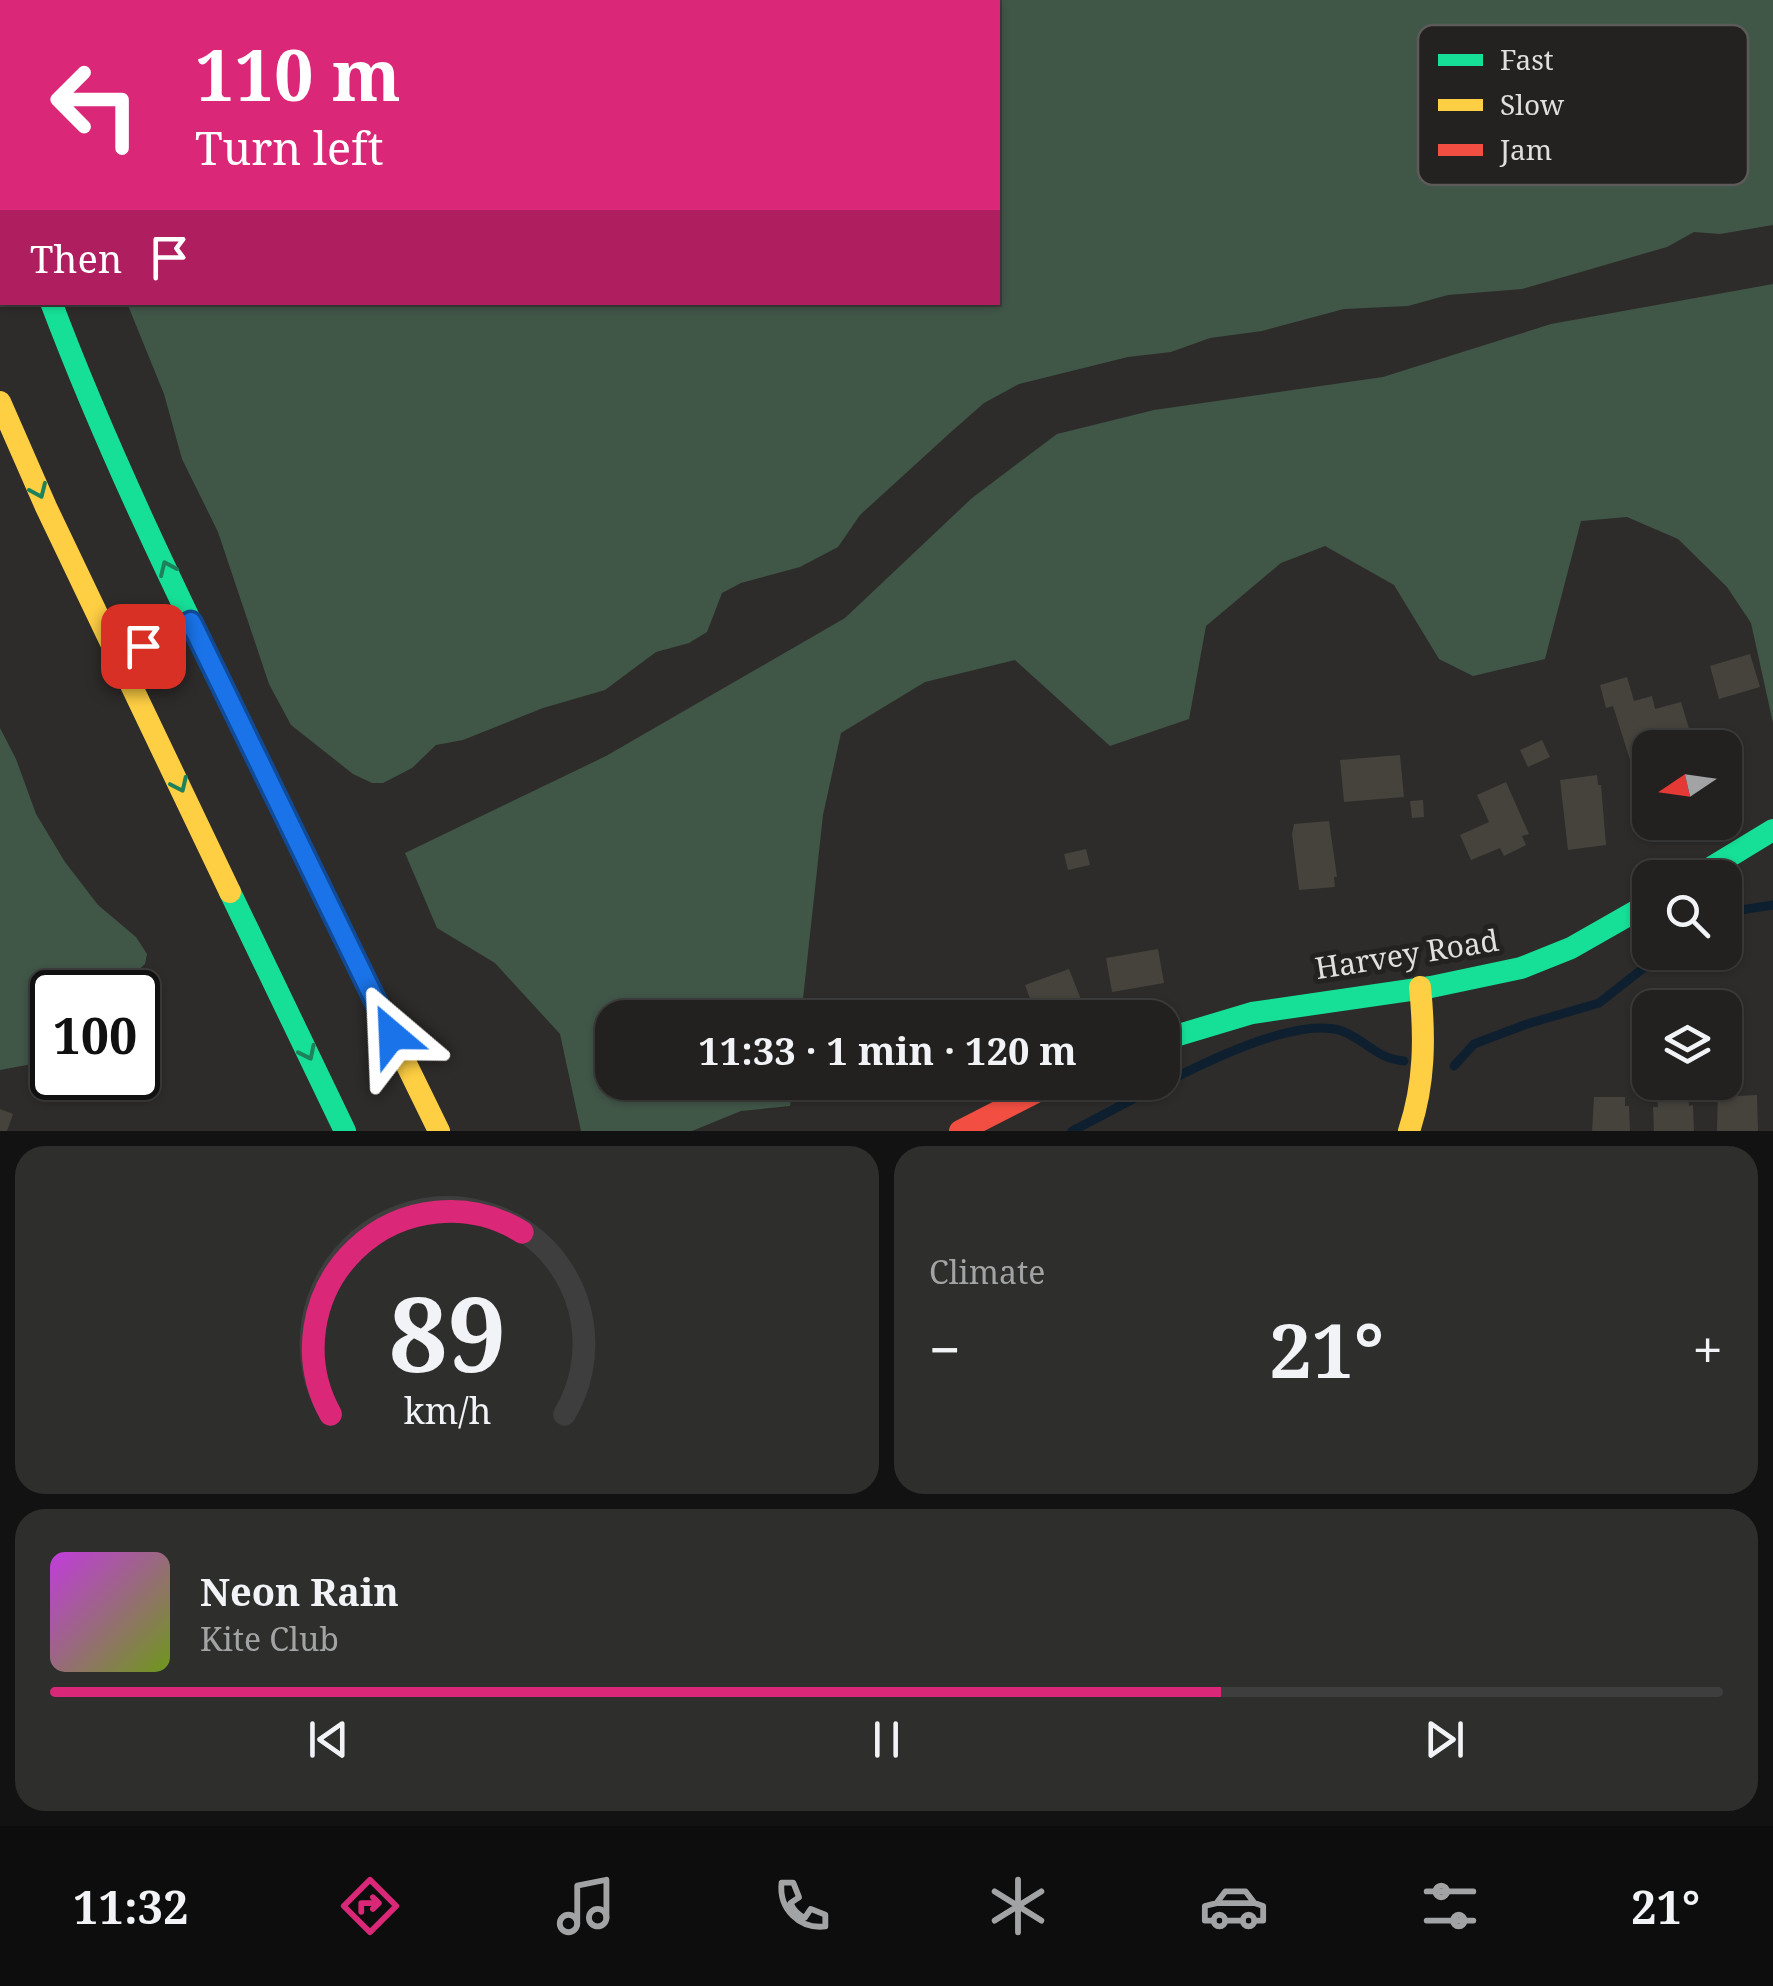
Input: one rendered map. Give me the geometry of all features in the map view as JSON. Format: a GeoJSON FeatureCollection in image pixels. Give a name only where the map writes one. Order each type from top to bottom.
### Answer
{"type":"FeatureCollection","features":[{"type":"Feature","properties":{"kind":"main road"},"geometry":{"type":"LineString","coordinates":[[52,305],[72,358],[191,622],[439,1131]]}},
{"type":"Feature","properties":{"kind":"main road"},"geometry":{"type":"LineString","coordinates":[[0,402],[46,507],[345,1131]]}},
{"type":"Feature","properties":{"kind":"main road"},"geometry":{"type":"LineString","coordinates":[[1724,860],[1773,830]]}},
{"type":"Feature","properties":{"kind":"main road","name":"Harvey Road"},"geometry":{"type":"LineString","coordinates":[[1180,1034],[1254,1010],[1526,966],[1564,952],[1632,913]]}},
{"type":"Feature","properties":{"kind":"main road"},"geometry":{"type":"LineString","coordinates":[[1409,1131],[1424,1076],[1426,1045],[1420,986]]}},
{"type":"Feature","properties":{"kind":"main road"},"geometry":{"type":"LineString","coordinates":[[960,1131],[1021,1100]]}},
{"type":"Feature","properties":{"kind":"lane"},"geometry":{"type":"LineString","coordinates":[[119,657],[191,622]]}},
{"type":"Feature","properties":{"kind":"green space"},"geometry":{"type":"Polygon","coordinates":[[[1000,0],[1773,0],[1773,225],[1720,234],[1694,232],[1667,247],[1522,289],[1448,295],[1408,306],[1344,309],[1019,384],[984,403],[951,432],[860,515],[838,547],[800,567],[741,583],[722,593],[707,632],[689,643],[656,652],[605,690],[543,708],[463,740],[436,745],[412,768],[383,783],[372,783],[353,774],[291,725],[269,684],[218,532],[182,459],[164,394],[128,305],[1000,305],[1000,0]]]}},
{"type":"Feature","properties":{"kind":"green space"},"geometry":{"type":"Polygon","coordinates":[[[1773,284],[1773,723],[1751,623],[1727,587],[1678,539],[1627,517],[1581,521],[1545,659],[1473,676],[1439,659],[1394,585],[1325,546],[1281,563],[1206,626],[1189,719],[1110,746],[1015,660],[925,682],[841,733],[823,815],[803,1000],[595,1000],[595,1100],[791,1100],[790,1106],[741,1111],[692,1131],[581,1131],[560,1034],[495,963],[437,928],[405,853],[606,756],[845,618],[972,498],[1057,434],[1154,410],[1383,377],[1551,324],[1773,284]]]}},
{"type":"Feature","properties":{"kind":"green space"},"geometry":{"type":"Polygon","coordinates":[[[0,728],[36,814],[65,862],[98,905],[136,937],[147,954],[139,970],[30,970],[30,1062],[0,1070],[0,728]]]}},
{"type":"Feature","properties":{"kind":"building"},"geometry":{"type":"Polygon","coordinates":[[[1750,654],[1760,687],[1719,699],[1710,666],[1750,654]]]}},
{"type":"Feature","properties":{"kind":"building"},"geometry":{"type":"Polygon","coordinates":[[[1627,677],[1634,701],[1652,696],[1655,709],[1681,702],[1689,730],[1632,730],[1632,766],[1613,706],[1606,708],[1600,685],[1627,677]]]}},
{"type":"Feature","properties":{"kind":"building"},"geometry":{"type":"Polygon","coordinates":[[[1542,740],[1550,757],[1528,767],[1520,750],[1542,740]]]}},
{"type":"Feature","properties":{"kind":"building"},"geometry":{"type":"Polygon","coordinates":[[[1400,755],[1404,797],[1344,802],[1340,760],[1400,755]]]}},
{"type":"Feature","properties":{"kind":"building"},"geometry":{"type":"Polygon","coordinates":[[[1597,775],[1606,845],[1568,850],[1560,780],[1597,775]]]}},
{"type":"Feature","properties":{"kind":"building"},"geometry":{"type":"Polygon","coordinates":[[[1506,782],[1529,834],[1522,836],[1526,845],[1504,856],[1500,848],[1471,860],[1460,835],[1489,822],[1477,795],[1506,782]]]}},
{"type":"Feature","properties":{"kind":"building"},"geometry":{"type":"Polygon","coordinates":[[[1423,800],[1424,817],[1412,818],[1410,801],[1423,800]]]}},
{"type":"Feature","properties":{"kind":"building"},"geometry":{"type":"Polygon","coordinates":[[[1329,821],[1335,887],[1299,890],[1294,824],[1329,821]]]}},
{"type":"Feature","properties":{"kind":"building"},"geometry":{"type":"Polygon","coordinates":[[[1086,849],[1090,865],[1068,870],[1064,854],[1086,849]]]}},
{"type":"Feature","properties":{"kind":"building"},"geometry":{"type":"Polygon","coordinates":[[[1158,949],[1164,983],[1112,992],[1106,958],[1158,949]]]}},
{"type":"Feature","properties":{"kind":"building"},"geometry":{"type":"Polygon","coordinates":[[[1069,969],[1081,1000],[1030,1000],[1025,985],[1069,969]]]}},
{"type":"Feature","properties":{"kind":"building"},"geometry":{"type":"Polygon","coordinates":[[[1757,1095],[1758,1131],[1717,1131],[1718,1100],[1742,1100],[1742,1096],[1757,1095]]]}},
{"type":"Feature","properties":{"kind":"building"},"geometry":{"type":"Polygon","coordinates":[[[1594,1097],[1625,1097],[1630,1131],[1592,1131],[1594,1097]]]}},
{"type":"Feature","properties":{"kind":"building"},"geometry":{"type":"Polygon","coordinates":[[[1657,1100],[1688,1100],[1689,1106],[1693,1105],[1694,1131],[1654,1131],[1653,1107],[1658,1107],[1657,1100]]]}},
{"type":"Feature","properties":{"kind":"building"},"geometry":{"type":"Polygon","coordinates":[[[0,1109],[13,1114],[7,1131],[0,1131],[0,1109]]]}},
{"type":"Feature","properties":{"kind":"waterway"},"geometry":{"type":"LineString","coordinates":[[1742,910],[1773,905]]}},
{"type":"Feature","properties":{"kind":"waterway"},"geometry":{"type":"LineString","coordinates":[[1454,1066],[1474,1044],[1599,1003],[1641,970]]}},
{"type":"Feature","properties":{"kind":"waterway"},"geometry":{"type":"LineString","coordinates":[[1072,1131],[1206,1063],[1282,1034],[1315,1028],[1342,1031],[1385,1056],[1404,1061]]}},
{"type":"Feature","properties":{"kind":"traffic: fast"},"geometry":{"type":"LineString","coordinates":[[52,305],[132,497],[284,814]]}},
{"type":"Feature","properties":{"kind":"traffic: fast"},"geometry":{"type":"LineString","coordinates":[[1724,860],[1773,830]]}},
{"type":"Feature","properties":{"kind":"traffic: fast"},"geometry":{"type":"LineString","coordinates":[[230,892],[345,1131]]}},
{"type":"Feature","properties":{"kind":"traffic: fast"},"geometry":{"type":"LineString","coordinates":[[1180,1035],[1252,1013],[1431,987],[1521,968],[1571,948],[1632,913]]}},
{"type":"Feature","properties":{"kind":"traffic: slow"},"geometry":{"type":"LineString","coordinates":[[0,402],[230,892]]}},
{"type":"Feature","properties":{"kind":"traffic: slow"},"geometry":{"type":"LineString","coordinates":[[284,814],[439,1131]]}},
{"type":"Feature","properties":{"kind":"traffic: slow"},"geometry":{"type":"LineString","coordinates":[[1409,1131],[1422,1060],[1420,987]]}},
{"type":"Feature","properties":{"kind":"traffic: jam"},"geometry":{"type":"LineString","coordinates":[[960,1131],[1021,1100]]}},
{"type":"Feature","properties":{"kind":"route"},"geometry":{"type":"LineString","coordinates":[[143,646],[191,622],[392,1035]]}}]}
